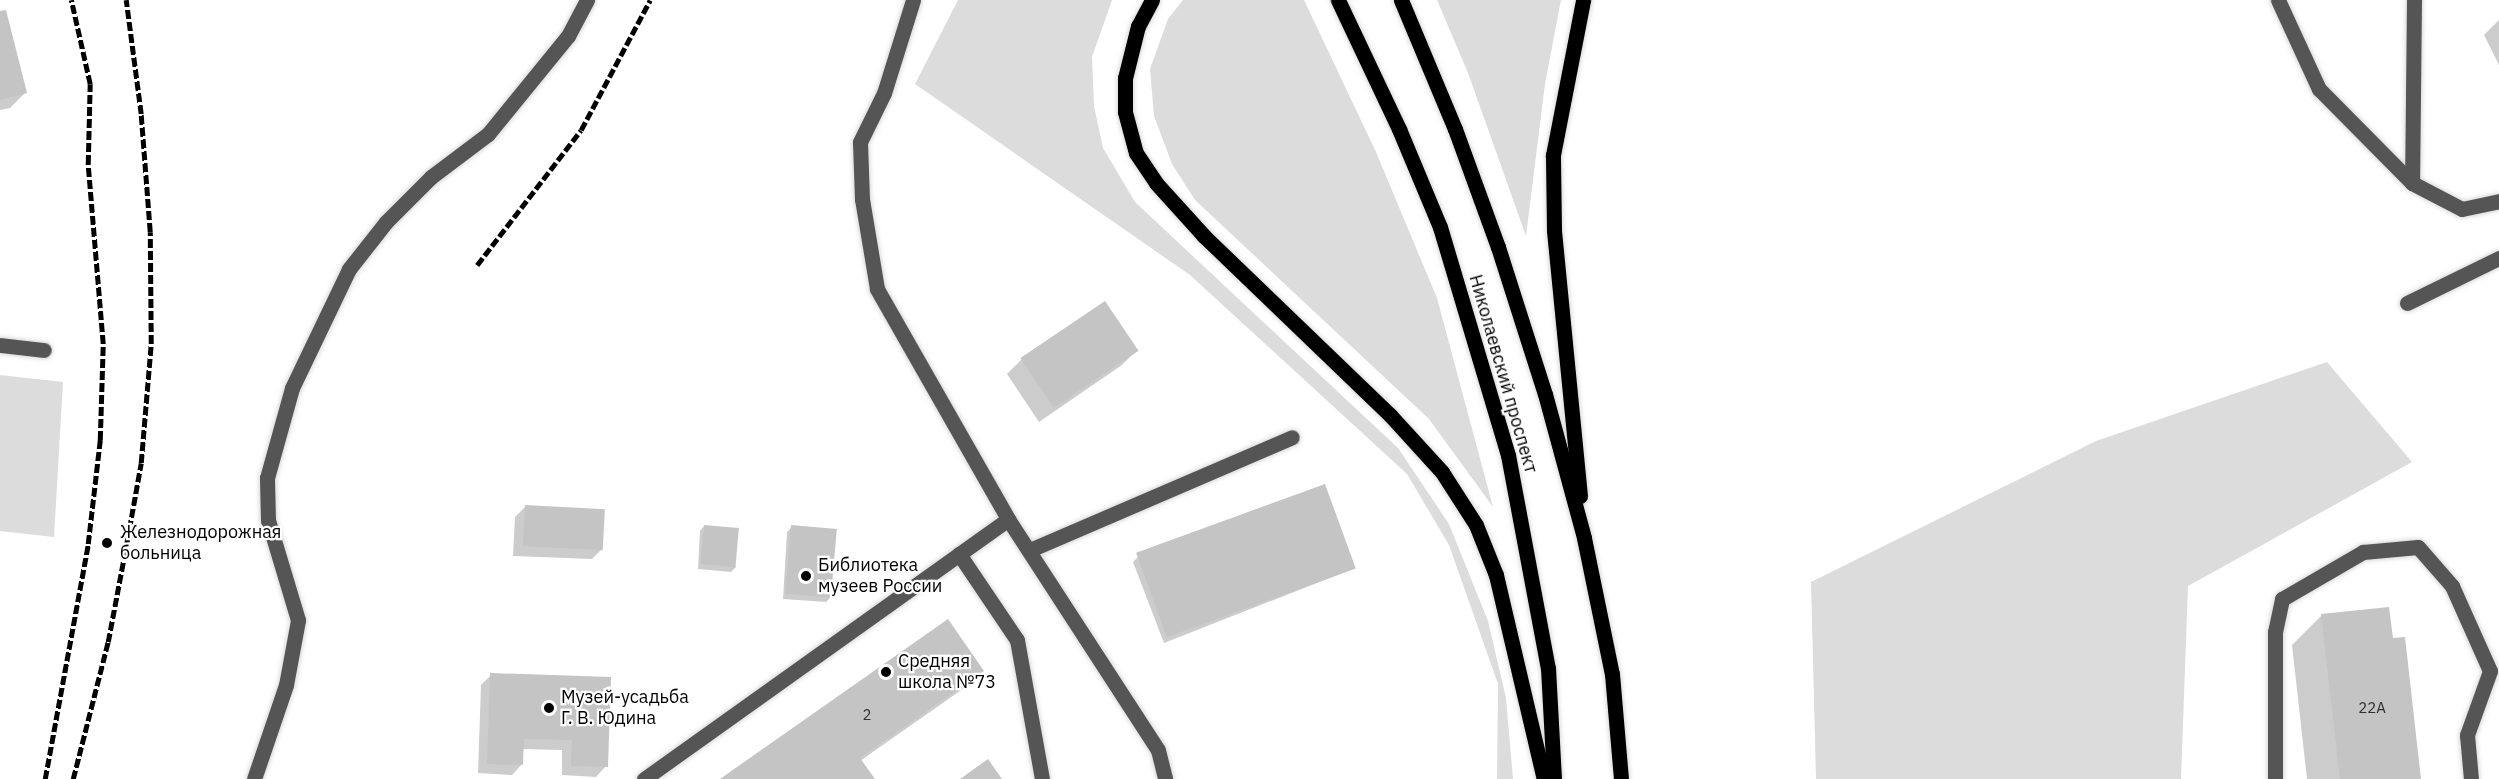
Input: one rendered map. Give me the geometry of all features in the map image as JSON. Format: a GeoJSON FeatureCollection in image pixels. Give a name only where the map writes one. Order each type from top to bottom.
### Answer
{"type":"FeatureCollection","features":[{"type":"Feature","properties":{"kind":"main road"},"geometry":{"type":"LineString","coordinates":[[1152,0],[1138,26],[1125,78],[1125,112],[1136,153],[1156,183],[1204,236],[1390,415],[1442,472],[1476,525],[1496,575],[1544,779]]}},
{"type":"Feature","properties":{"kind":"main road","name":"Николаевский проспект"},"geometry":{"type":"LineString","coordinates":[[1338,0],[1399,129],[1440,227],[1508,455],[1548,668],[1554,779]]}},
{"type":"Feature","properties":{"kind":"main road","name":"Николаевский проспект"},"geometry":{"type":"LineString","coordinates":[[1401,0],[1455,129],[1521,316],[1584,538],[1612,674],[1621,779]]}},
{"type":"Feature","properties":{"kind":"main road"},"geometry":{"type":"LineString","coordinates":[[1583,0],[1561,103],[1553,165],[1554,230],[1584,538]]}},
{"type":"Feature","properties":{"kind":"street"},"geometry":{"type":"LineString","coordinates":[[254,779],[286,686],[298,621],[268,520],[267,478],[292,388],[349,269],[386,222],[431,177],[488,134],[568,36],[587,0]]}},
{"type":"Feature","properties":{"kind":"street"},"geometry":{"type":"LineString","coordinates":[[913,0],[884,93],[860,142],[862,199],[877,289],[1008,519],[1158,750],[1165,779]]}},
{"type":"Feature","properties":{"kind":"street"},"geometry":{"type":"LineString","coordinates":[[2278,0],[2319,89],[2412,183],[2462,209],[2499,201]]}},
{"type":"Feature","properties":{"kind":"street"},"geometry":{"type":"LineString","coordinates":[[2412,183],[2414,0]]}},
{"type":"Feature","properties":{"kind":"street"},"geometry":{"type":"LineString","coordinates":[[2407,303],[2499,258]]}},
{"type":"Feature","properties":{"kind":"street"},"geometry":{"type":"LineString","coordinates":[[0,345],[44,350]]}},
{"type":"Feature","properties":{"kind":"street"},"geometry":{"type":"LineString","coordinates":[[1030,550],[1292,437]]}},
{"type":"Feature","properties":{"kind":"street"},"geometry":{"type":"LineString","coordinates":[[644,779],[1008,519]]}},
{"type":"Feature","properties":{"kind":"street"},"geometry":{"type":"LineString","coordinates":[[2275,779],[2276,632],[2282,599],[2363,552],[2418,547],[2452,586],[2494,671],[2467,735],[2471,779]]}},
{"type":"Feature","properties":{"kind":"street"},"geometry":{"type":"LineString","coordinates":[[959,554],[1017,640],[1042,779]]}},
{"type":"Feature","properties":{"kind":"shaded area"},"geometry":{"type":"Polygon","coordinates":[[[958,0],[1112,0],[1092,57],[1094,106],[1103,148],[1135,202],[1398,448],[1449,524],[1488,621],[1506,698],[1513,779],[1497,779],[1498,684],[1449,545],[1407,474],[1190,275],[915,84],[958,0]]]}},
{"type":"Feature","properties":{"kind":"shaded area"},"geometry":{"type":"Polygon","coordinates":[[[1183,0],[1304,0],[1376,152],[1437,298],[1493,507],[1429,419],[1195,200],[1172,164],[1154,116],[1150,69],[1168,19],[1183,0]]]}},
{"type":"Feature","properties":{"kind":"shaded area"},"geometry":{"type":"Polygon","coordinates":[[[1437,0],[1561,0],[1545,84],[1526,236],[1468,73],[1437,0]]]}},
{"type":"Feature","properties":{"kind":"shaded area"},"geometry":{"type":"Polygon","coordinates":[[[2327,362],[2412,462],[2188,586],[2181,779],[1816,779],[1811,582],[2096,441],[2327,362]]]}},
{"type":"Feature","properties":{"kind":"shaded area"},"geometry":{"type":"Polygon","coordinates":[[[0,375],[63,382],[54,537],[0,531],[0,375]]]}},
{"type":"Feature","properties":{"kind":"building"},"geometry":{"type":"Polygon","coordinates":[[[6,10],[27,93],[0,100],[0,11],[6,10]]]}},
{"type":"Feature","properties":{"kind":"building"},"geometry":{"type":"Polygon","coordinates":[[[1105,301],[1139,351],[1054,408],[1020,358],[1105,301]]]}},
{"type":"Feature","properties":{"kind":"building"},"geometry":{"type":"Polygon","coordinates":[[[1325,484],[1356,569],[1167,637],[1136,553],[1325,484]]]}},
{"type":"Feature","properties":{"kind":"building"},"geometry":{"type":"Polygon","coordinates":[[[525,505],[605,509],[603,550],[523,546],[525,505]]]}},
{"type":"Feature","properties":{"kind":"building"},"geometry":{"type":"Polygon","coordinates":[[[704,525],[739,528],[735,567],[701,564],[704,525]]]}},
{"type":"Feature","properties":{"kind":"building"},"geometry":{"type":"Polygon","coordinates":[[[791,525],[837,529],[831,598],[785,594],[791,525]]]}},
{"type":"Feature","properties":{"kind":"building"},"geometry":{"type":"Polygon","coordinates":[[[2389,607],[2393,638],[2405,637],[2421,779],[2340,779],[2321,614],[2389,607]]]}},
{"type":"Feature","properties":{"kind":"building"},"geometry":{"type":"Polygon","coordinates":[[[948,619],[984,671],[860,758],[875,779],[720,779],[948,619]]]}},
{"type":"Feature","properties":{"kind":"building","name":"Музей-усадьба Г. В. Юдина"},"geometry":{"type":"Polygon","coordinates":[[[490,673],[611,677],[608,767],[571,766],[572,740],[524,739],[523,765],[487,764],[490,673]]]}},
{"type":"Feature","properties":{"kind":"building"},"geometry":{"type":"Polygon","coordinates":[[[988,759],[1002,779],[960,779],[988,759]]]}},
{"type":"Feature","properties":{"kind":"railway"},"geometry":{"type":"LineString","coordinates":[[45,779],[88,544],[100,440],[103,344],[88,164],[90,84],[71,0]]}},
{"type":"Feature","properties":{"kind":"railway"},"geometry":{"type":"LineString","coordinates":[[73,779],[108,642],[141,463],[151,344],[150,232],[141,114],[126,0]]}},
{"type":"Feature","properties":{"kind":"railway"},"geometry":{"type":"LineString","coordinates":[[477,265],[581,130],[650,0]]}},
{"type":"Feature","properties":{"kind":"place","name":"Железнодорожная больница"},"geometry":{"type":"Point","coordinates":[107,543]}},
{"type":"Feature","properties":{"kind":"place","name":"Библиотека музеев России"},"geometry":{"type":"Point","coordinates":[806,576]}},
{"type":"Feature","properties":{"kind":"place","name":"Средняя школа №73"},"geometry":{"type":"Point","coordinates":[886,672]}},
{"type":"Feature","properties":{"kind":"place","name":"Музей-усадьба Г. В. Юдина"},"geometry":{"type":"Point","coordinates":[549,708]}}]}
